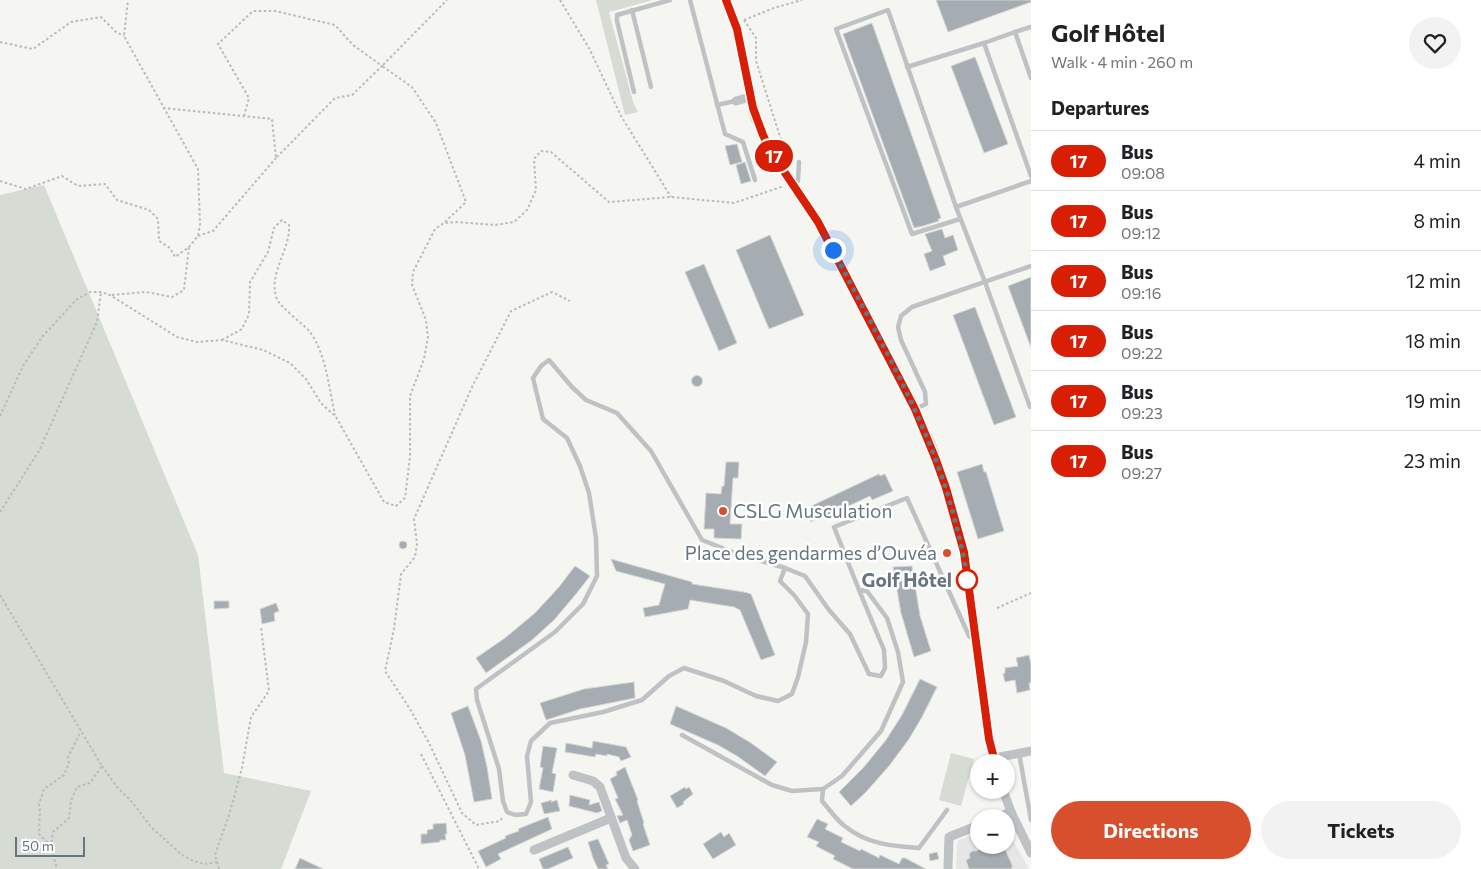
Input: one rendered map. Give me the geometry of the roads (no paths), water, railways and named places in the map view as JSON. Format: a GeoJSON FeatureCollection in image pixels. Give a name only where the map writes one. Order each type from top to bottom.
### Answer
{"type":"FeatureCollection","features":[{"type":"Feature","properties":{"kind":"street"},"geometry":{"type":"LineString","coordinates":[[726,0],[737,29],[756,118],[771,152],[818,222],[915,409],[932,446],[964,552],[975,642],[993,754]]}},
{"type":"Feature","properties":{"kind":"street"},"geometry":{"type":"LineString","coordinates":[[736,101],[750,97]]}},
{"type":"Feature","properties":{"kind":"street"},"geometry":{"type":"LineString","coordinates":[[1015,754],[1031,751]]}},
{"type":"Feature","properties":{"kind":"street"},"geometry":{"type":"LineString","coordinates":[[572,775],[593,780],[600,787],[626,858],[635,869]]}},
{"type":"Feature","properties":{"kind":"street"},"geometry":{"type":"LineString","coordinates":[[534,850],[612,818]]}},
{"type":"Feature","properties":{"kind":"street"},"geometry":{"type":"LineString","coordinates":[[1015,820],[1031,853]]}},
{"type":"Feature","properties":{"kind":"street"},"geometry":{"type":"LineString","coordinates":[[948,869],[949,837],[970,829]]}},
{"type":"Feature","properties":{"kind":"lane"},"geometry":{"type":"LineString","coordinates":[[634,92],[617,18],[621,13],[670,0]]}},
{"type":"Feature","properties":{"kind":"lane"},"geometry":{"type":"LineString","coordinates":[[690,0],[725,134],[743,142],[746,146],[755,180]]}},
{"type":"Feature","properties":{"kind":"lane"},"geometry":{"type":"LineString","coordinates":[[632,10],[651,86]]}},
{"type":"Feature","properties":{"kind":"lane"},"geometry":{"type":"LineString","coordinates":[[960,219],[912,234],[836,29],[888,10],[960,219],[1031,407]]}},
{"type":"Feature","properties":{"kind":"lane"},"geometry":{"type":"LineString","coordinates":[[907,67],[1031,27]]}},
{"type":"Feature","properties":{"kind":"lane"},"geometry":{"type":"LineString","coordinates":[[1015,32],[1031,78]]}},
{"type":"Feature","properties":{"kind":"lane"},"geometry":{"type":"LineString","coordinates":[[984,43],[1031,176]]}},
{"type":"Feature","properties":{"kind":"lane"},"geometry":{"type":"LineString","coordinates":[[717,105],[736,101]]}},
{"type":"Feature","properties":{"kind":"lane"},"geometry":{"type":"LineString","coordinates":[[791,183],[798,181],[799,162]]}},
{"type":"Feature","properties":{"kind":"lane"},"geometry":{"type":"LineString","coordinates":[[956,207],[1031,181]]}},
{"type":"Feature","properties":{"kind":"lane"},"geometry":{"type":"LineString","coordinates":[[915,409],[926,404],[925,392],[901,340],[898,327],[902,316],[912,308],[1031,266]]}},
{"type":"Feature","properties":{"kind":"lane"},"geometry":{"type":"LineString","coordinates":[[785,568],[780,581],[794,594],[808,614],[806,642],[798,678],[792,694],[778,701],[756,696],[724,681],[684,668],[669,676],[642,700],[603,712],[550,723],[530,741],[528,756],[531,802],[526,814],[515,815],[507,812],[503,801],[499,769],[477,700],[476,689],[555,632],[583,604],[597,576],[596,538],[589,494],[580,466],[567,438],[543,418],[533,378],[540,366],[549,360],[586,400],[617,413],[651,451],[702,540],[735,553],[785,568],[806,576],[829,610],[850,634],[869,674],[881,676],[885,668],[884,650],[834,528],[908,498],[969,636],[975,642]]}},
{"type":"Feature","properties":{"kind":"lane"},"geometry":{"type":"LineString","coordinates":[[682,735],[772,785],[792,791],[823,789],[842,776],[881,731],[903,682],[898,652],[887,618],[867,591],[860,590]]}},
{"type":"Feature","properties":{"kind":"lane"},"geometry":{"type":"LineString","coordinates":[[1019,753],[1031,820]]}},
{"type":"Feature","properties":{"kind":"lane"},"geometry":{"type":"LineString","coordinates":[[823,789],[822,801],[844,826],[866,840],[894,846],[919,848],[947,810]]}},
{"type":"Feature","properties":{"kind":"place","name":"CSLG Musculation"},"geometry":{"type":"Point","coordinates":[723,511]}},
{"type":"Feature","properties":{"kind":"place","name":"Place des gendarmes d’Ouvéa"},"geometry":{"type":"Point","coordinates":[947,553]}},
{"type":"Feature","properties":{"kind":"place","name":"Golf Hôtel"},"geometry":{"type":"Point","coordinates":[967,580]}}]}
